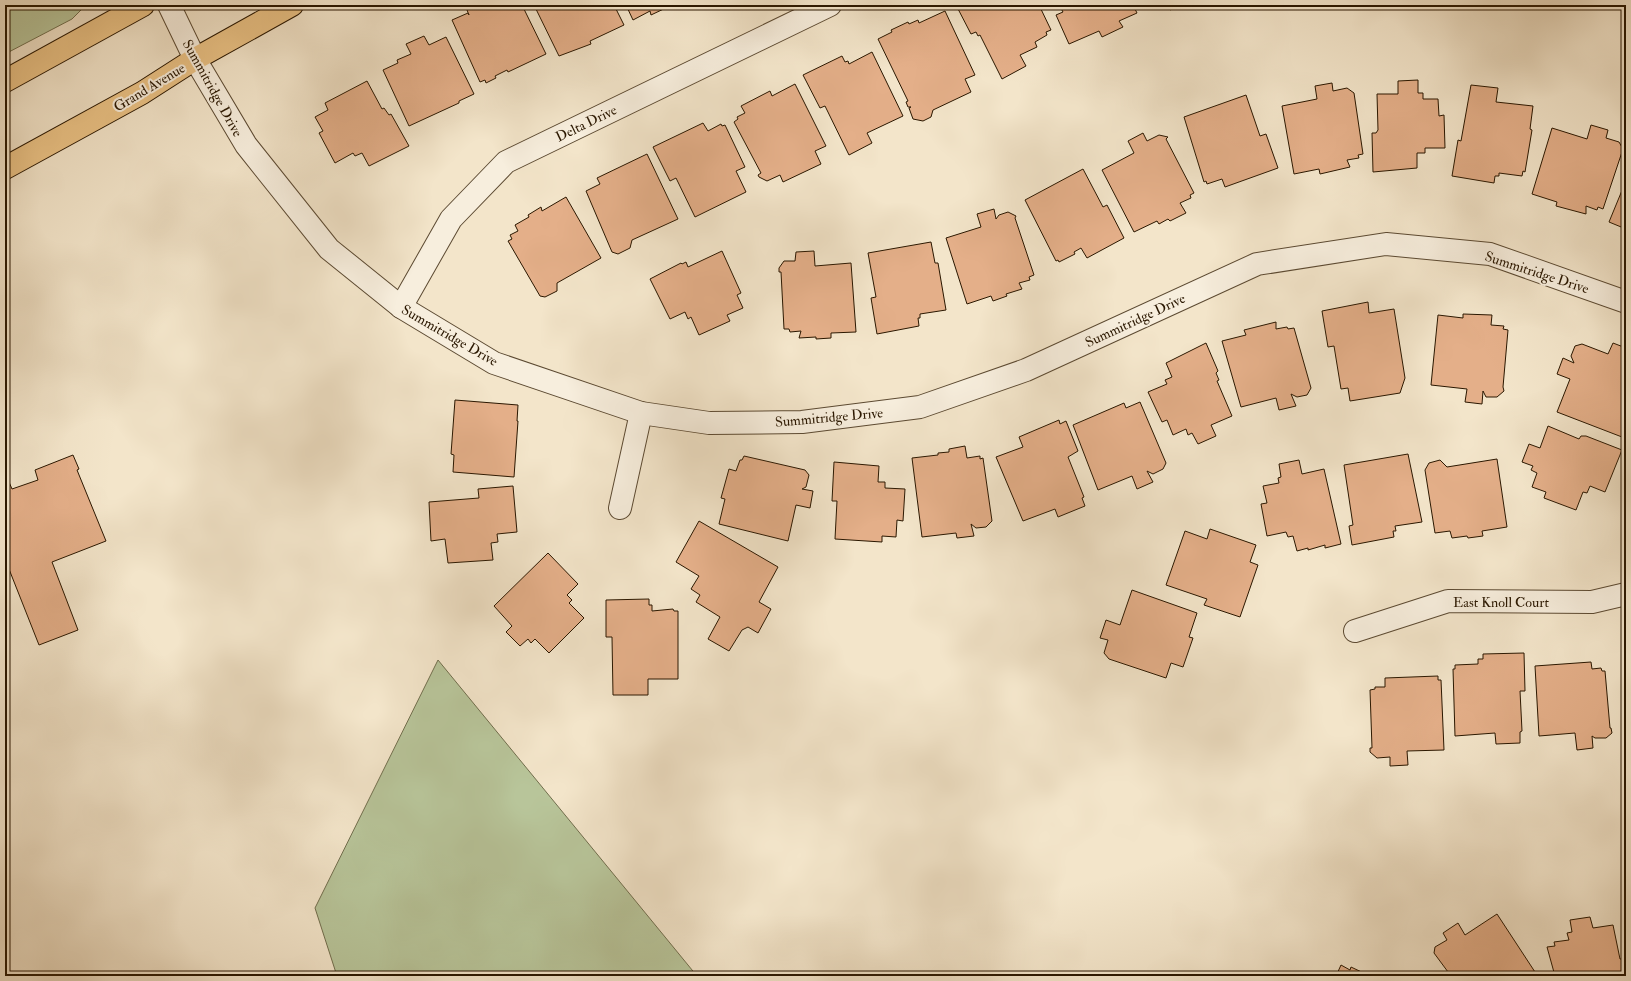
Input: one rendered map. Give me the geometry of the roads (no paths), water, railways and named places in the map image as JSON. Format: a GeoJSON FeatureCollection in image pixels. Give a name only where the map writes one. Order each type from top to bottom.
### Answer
{"type":"FeatureCollection","features":[{"type":"Feature","properties":{"kind":"main road"},"geometry":{"type":"LineString","coordinates":[[5,81],[143,5]]}},
{"type":"Feature","properties":{"kind":"main road","name":"Grand Avenue"},"geometry":{"type":"LineString","coordinates":[[5,168],[142,93],[195,60],[292,5]]}},
{"type":"Feature","properties":{"kind":"street","name":"Summitridge Drive"},"geometry":{"type":"LineString","coordinates":[[169,5],[195,60],[246,145],[329,249],[401,307],[494,363],[641,413],[709,423],[802,422],[920,407],[1026,370],[1257,264],[1386,244],[1490,254],[1626,302]]}},
{"type":"Feature","properties":{"kind":"street","name":"Delta Drive"},"geometry":{"type":"LineString","coordinates":[[401,307],[451,219],[506,162],[830,5]]}},
{"type":"Feature","properties":{"kind":"street"},"geometry":{"type":"LineString","coordinates":[[620,508],[641,413]]}},
{"type":"Feature","properties":{"kind":"street","name":"East Knoll Court"},"geometry":{"type":"LineString","coordinates":[[1355,630],[1448,601],[1592,602],[1626,594]]}}]}
